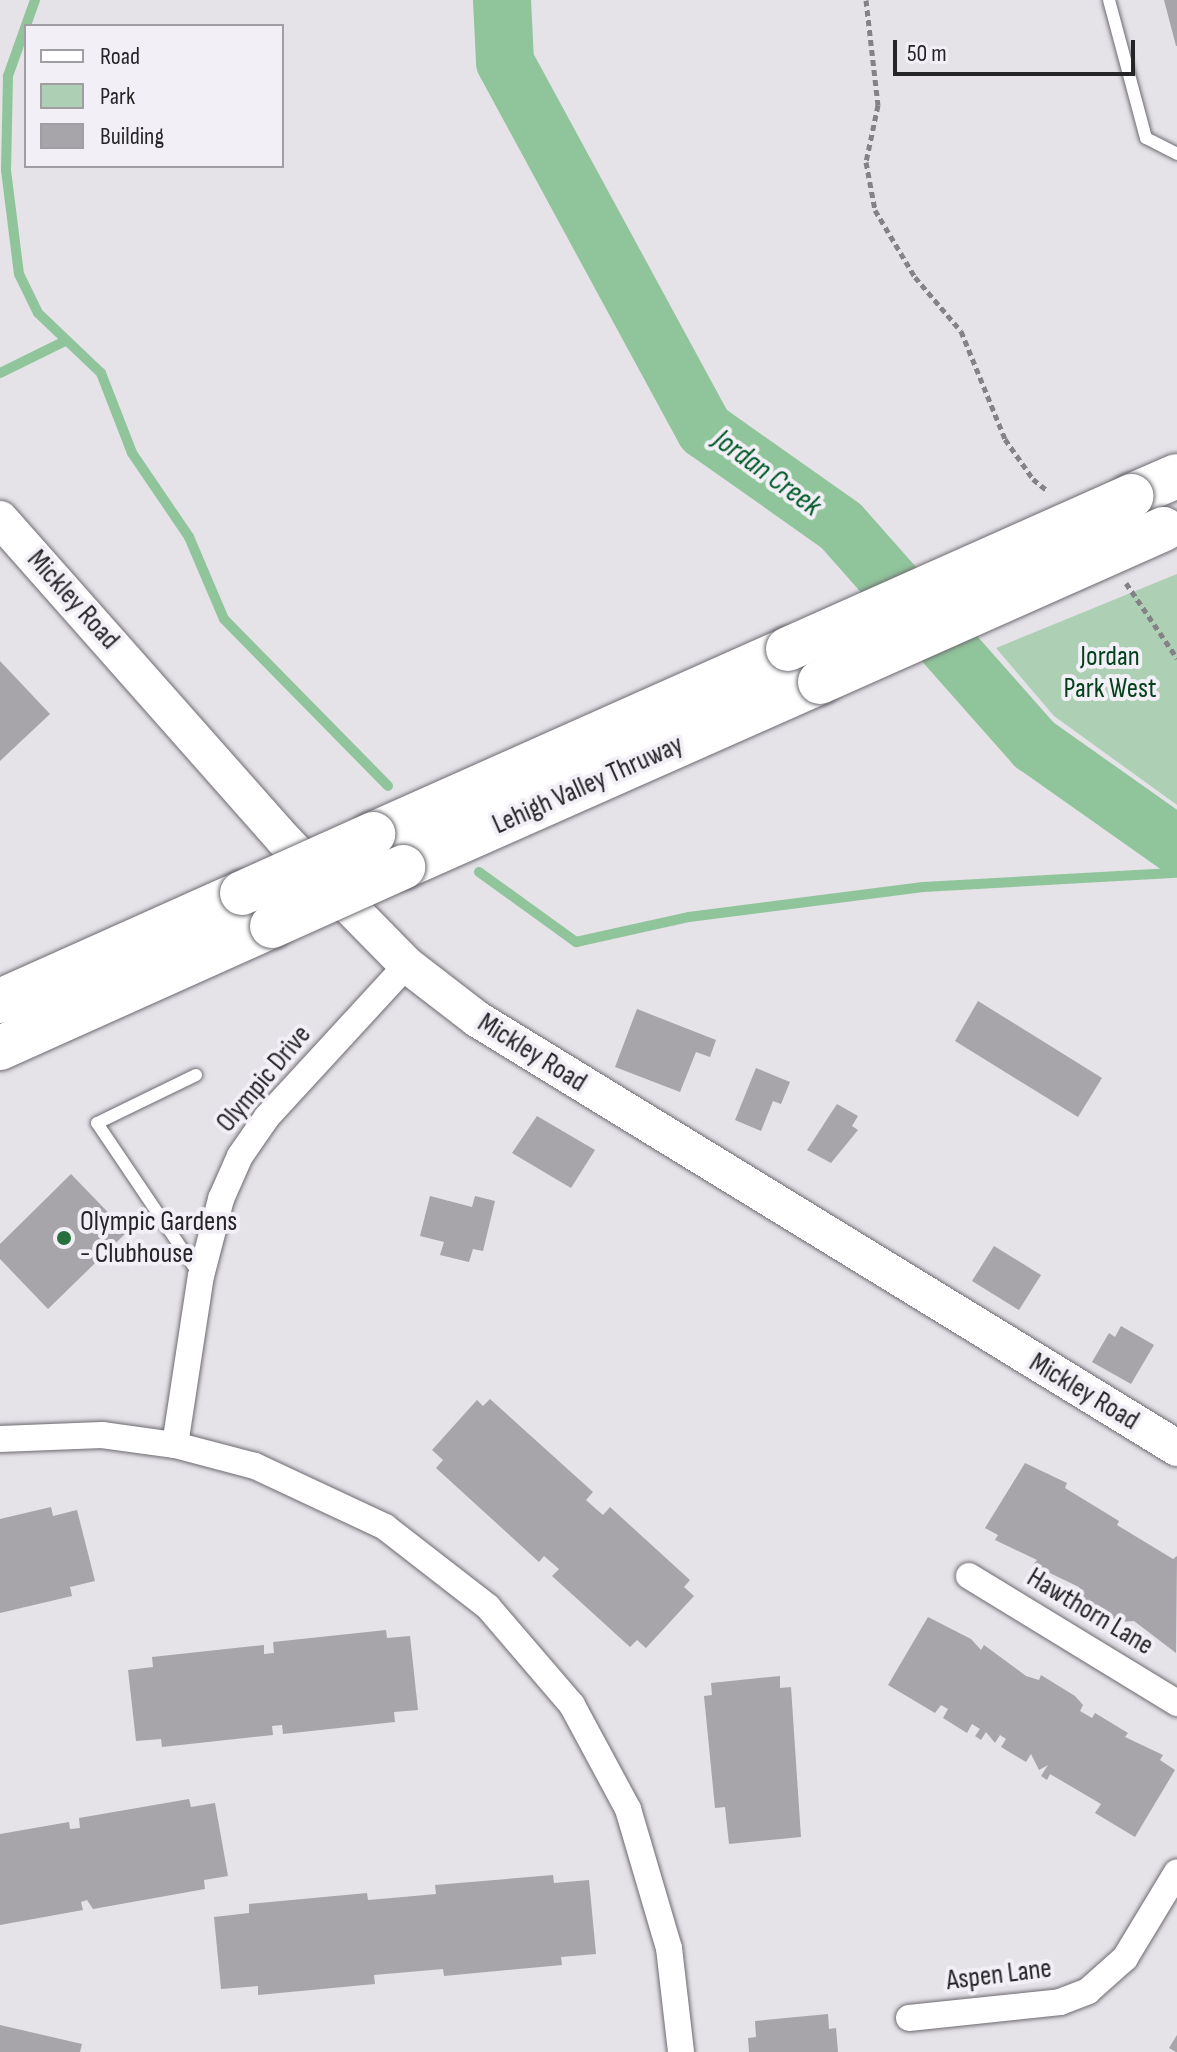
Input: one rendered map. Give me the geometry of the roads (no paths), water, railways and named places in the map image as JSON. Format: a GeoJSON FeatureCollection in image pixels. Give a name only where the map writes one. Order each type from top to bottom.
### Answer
{"type":"FeatureCollection","features":[{"type":"Feature","properties":{"kind":"highway","name":"Lehigh Valley Thruway"},"geometry":{"type":"LineString","coordinates":[[0,1001],[1177,476]]}},
{"type":"Feature","properties":{"kind":"highway","name":"Lehigh Valley Thruway"},"geometry":{"type":"LineString","coordinates":[[0,1048],[1170,526]]}},
{"type":"Feature","properties":{"kind":"street","name":"Mickley Road"},"geometry":{"type":"LineString","coordinates":[[0,519],[285,841],[407,965],[529,1052],[1177,1448]]}},
{"type":"Feature","properties":{"kind":"street","name":"Olympic Drive"},"geometry":{"type":"LineString","coordinates":[[175,1445],[201,1276],[221,1199],[240,1156],[267,1117],[407,965]]}},
{"type":"Feature","properties":{"kind":"street"},"geometry":{"type":"LineString","coordinates":[[0,1439],[102,1435],[175,1445],[255,1466],[385,1527],[458,1581],[532,1653],[589,1731],[628,1809],[669,1948],[681,2052]]}},
{"type":"Feature","properties":{"kind":"street","name":"Hawthorn Lane"},"geometry":{"type":"LineString","coordinates":[[969,1576],[1177,1703]]}},
{"type":"Feature","properties":{"kind":"street","name":"Aspen Lane"},"geometry":{"type":"LineString","coordinates":[[909,2018],[1060,2002],[1088,1991],[1125,1958],[1177,1872]]}},
{"type":"Feature","properties":{"kind":"lane"},"geometry":{"type":"LineString","coordinates":[[1109,0],[1146,138],[1177,154]]}},
{"type":"Feature","properties":{"kind":"lane"},"geometry":{"type":"LineString","coordinates":[[196,1075],[97,1123],[201,1276]]}},
{"type":"Feature","properties":{"kind":"waterway"},"geometry":{"type":"LineString","coordinates":[[26,24],[35,0]]}},
{"type":"Feature","properties":{"kind":"waterway","name":"Jordan Creek"},"geometry":{"type":"LineString","coordinates":[[502,0],[505,62],[705,430],[841,526],[1035,745],[1177,845]]}},
{"type":"Feature","properties":{"kind":"waterway"},"geometry":{"type":"LineString","coordinates":[[24,31],[8,76],[6,170],[19,274],[38,313],[101,373],[132,453],[189,537],[224,619],[388,786]]}},
{"type":"Feature","properties":{"kind":"waterway"},"geometry":{"type":"LineString","coordinates":[[0,373],[65,341]]}},
{"type":"Feature","properties":{"kind":"waterway"},"geometry":{"type":"LineString","coordinates":[[479,872],[576,942],[689,917],[923,887],[1177,873]]}},
{"type":"Feature","properties":{"kind":"place","name":"Olympic Gardens - Clubhouse"},"geometry":{"type":"Point","coordinates":[64,1238]}},
{"type":"Feature","properties":{"kind":"park label","name":"Jordan Park West"},"geometry":{"type":"Point","coordinates":[1110,673]}}]}
